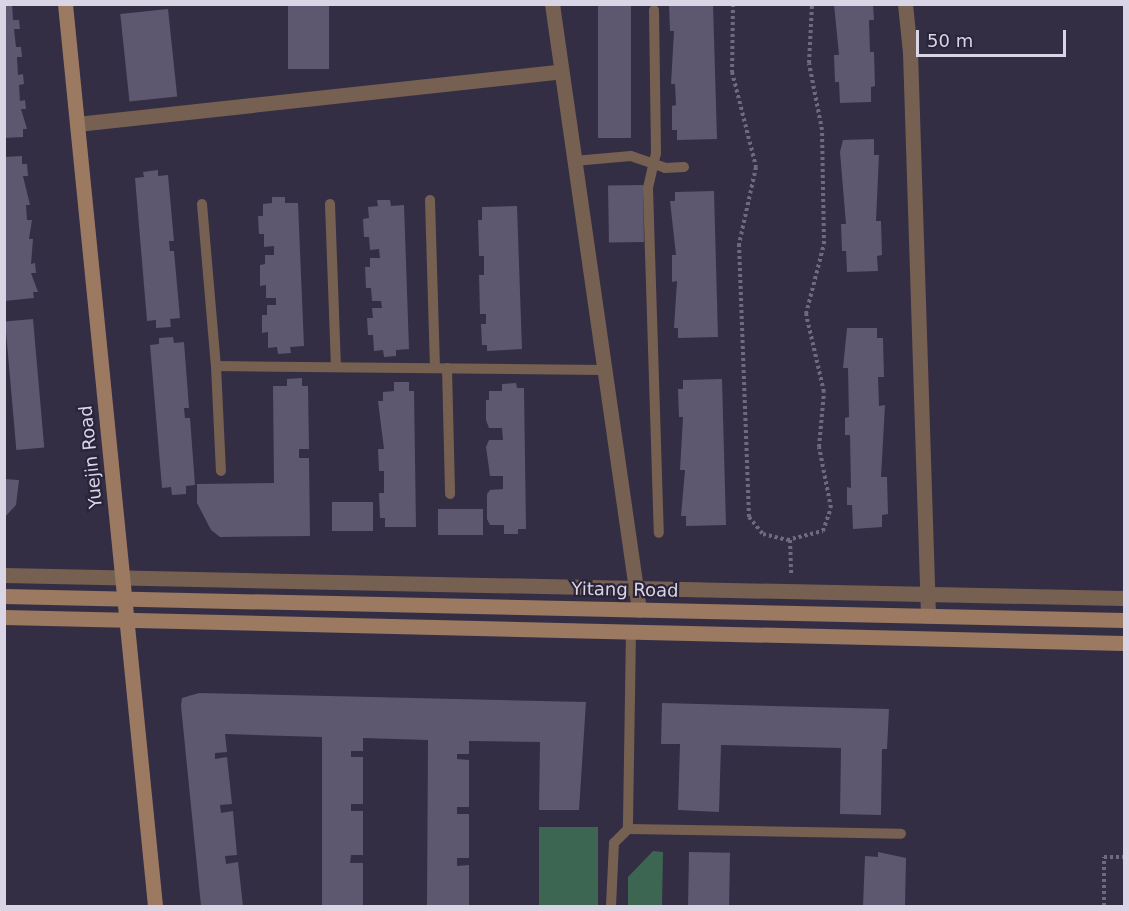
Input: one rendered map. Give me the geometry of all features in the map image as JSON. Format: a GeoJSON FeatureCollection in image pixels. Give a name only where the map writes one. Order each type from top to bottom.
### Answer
{"type":"FeatureCollection","features":[{"type":"Feature","properties":{"kind":"main road","name":"Yuejin Road"},"geometry":{"type":"LineString","coordinates":[[65,4],[155,906]]}},
{"type":"Feature","properties":{"kind":"main road","name":"Yitang Road"},"geometry":{"type":"LineString","coordinates":[[4,596],[1125,620]]}},
{"type":"Feature","properties":{"kind":"main road"},"geometry":{"type":"LineString","coordinates":[[4,617],[1125,643]]}},
{"type":"Feature","properties":{"kind":"street"},"geometry":{"type":"LineString","coordinates":[[552,4],[639,609]]}},
{"type":"Feature","properties":{"kind":"street"},"geometry":{"type":"LineString","coordinates":[[905,4],[910,52],[927,616]]}},
{"type":"Feature","properties":{"kind":"street"},"geometry":{"type":"LineString","coordinates":[[77,124],[561,71]]}},
{"type":"Feature","properties":{"kind":"street"},"geometry":{"type":"LineString","coordinates":[[4,575],[1125,598]]}},
{"type":"Feature","properties":{"kind":"lane"},"geometry":{"type":"LineString","coordinates":[[654,10],[653,164],[648,189],[659,533]]}},
{"type":"Feature","properties":{"kind":"lane"},"geometry":{"type":"LineString","coordinates":[[574,161],[631,156],[653,164],[684,167]]}},
{"type":"Feature","properties":{"kind":"lane"},"geometry":{"type":"LineString","coordinates":[[430,200],[435,368]]}},
{"type":"Feature","properties":{"kind":"lane"},"geometry":{"type":"LineString","coordinates":[[202,204],[216,366],[221,471]]}},
{"type":"Feature","properties":{"kind":"lane"},"geometry":{"type":"LineString","coordinates":[[330,204],[336,367]]}},
{"type":"Feature","properties":{"kind":"lane"},"geometry":{"type":"LineString","coordinates":[[216,366],[604,370]]}},
{"type":"Feature","properties":{"kind":"lane"},"geometry":{"type":"LineString","coordinates":[[447,368],[450,494]]}},
{"type":"Feature","properties":{"kind":"lane"},"geometry":{"type":"LineString","coordinates":[[611,906],[614,843],[628,829],[631,631]]}},
{"type":"Feature","properties":{"kind":"lane"},"geometry":{"type":"LineString","coordinates":[[628,829],[901,834]]}},
{"type":"Feature","properties":{"kind":"path"},"geometry":{"type":"LineString","coordinates":[[733,4],[732,72],[756,167],[739,244],[749,517],[763,534],[790,540],[823,531],[831,508],[819,447],[824,392],[806,314],[824,243],[822,130],[809,63],[812,4]]}},
{"type":"Feature","properties":{"kind":"path"},"geometry":{"type":"LineString","coordinates":[[790,540],[791,590]]}},
{"type":"Feature","properties":{"kind":"path"},"geometry":{"type":"LineString","coordinates":[[1104,906],[1104,857],[1125,857]]}},
{"type":"Feature","properties":{"kind":"green space"},"geometry":{"type":"Polygon","coordinates":[[[539,827],[598,827],[598,906],[539,906],[539,827]]]}},
{"type":"Feature","properties":{"kind":"green space"},"geometry":{"type":"Polygon","coordinates":[[[653,851],[663,852],[662,906],[628,906],[628,877],[653,851]]]}},
{"type":"Feature","properties":{"kind":"building"},"geometry":{"type":"Polygon","coordinates":[[[4,4],[12,4],[13,20],[19,20],[20,29],[14,29],[16,47],[21,47],[22,57],[17,57],[18,75],[23,74],[24,84],[19,85],[20,101],[25,100],[26,109],[21,109],[27,129],[23,129],[23,137],[4,138],[4,4]]]}},
{"type":"Feature","properties":{"kind":"building"},"geometry":{"type":"Polygon","coordinates":[[[288,4],[329,4],[329,69],[288,69],[288,4]]]}},
{"type":"Feature","properties":{"kind":"building"},"geometry":{"type":"Polygon","coordinates":[[[598,4],[631,4],[631,138],[598,138],[598,4]]]}},
{"type":"Feature","properties":{"kind":"building"},"geometry":{"type":"Polygon","coordinates":[[[669,4],[713,4],[717,139],[677,140],[677,130],[672,130],[672,106],[676,105],[675,84],[671,84],[674,31],[670,31],[669,4]]]}},
{"type":"Feature","properties":{"kind":"building"},"geometry":{"type":"Polygon","coordinates":[[[834,4],[873,4],[874,20],[869,20],[870,52],[874,52],[875,86],[871,87],[871,102],[840,103],[839,82],[835,82],[834,55],[839,55],[834,4]]]}},
{"type":"Feature","properties":{"kind":"building"},"geometry":{"type":"Polygon","coordinates":[[[168,9],[177,97],[129,102],[120,14],[168,9]]]}},
{"type":"Feature","properties":{"kind":"building"},"geometry":{"type":"Polygon","coordinates":[[[874,139],[874,155],[879,155],[876,221],[881,221],[882,255],[877,256],[878,271],[847,272],[846,251],[842,251],[841,224],[846,224],[840,152],[843,140],[874,139]]]}},
{"type":"Feature","properties":{"kind":"building"},"geometry":{"type":"Polygon","coordinates":[[[22,156],[22,164],[27,164],[28,176],[23,176],[30,205],[26,205],[27,220],[32,220],[29,239],[33,239],[31,264],[35,263],[36,273],[31,273],[38,292],[33,292],[34,298],[4,301],[4,157],[22,156]]]}},
{"type":"Feature","properties":{"kind":"building"},"geometry":{"type":"Polygon","coordinates":[[[158,170],[158,176],[168,175],[174,241],[169,241],[170,251],[174,251],[180,318],[170,319],[171,327],[156,328],[156,320],[147,321],[135,178],[144,177],[143,172],[158,170]]]}},
{"type":"Feature","properties":{"kind":"building"},"geometry":{"type":"Polygon","coordinates":[[[643,185],[644,242],[609,243],[608,186],[643,185]]]}},
{"type":"Feature","properties":{"kind":"building"},"geometry":{"type":"Polygon","coordinates":[[[714,191],[718,337],[678,338],[678,328],[674,328],[677,281],[672,282],[672,255],[676,255],[670,201],[675,201],[675,192],[714,191]]]}},
{"type":"Feature","properties":{"kind":"building"},"geometry":{"type":"Polygon","coordinates":[[[272,197],[285,197],[285,203],[298,203],[304,346],[290,347],[291,353],[278,354],[277,347],[268,348],[268,332],[262,333],[262,315],[267,315],[267,305],[276,305],[276,298],[266,298],[266,285],[260,286],[260,265],[265,264],[265,255],[274,255],[274,246],[264,247],[264,234],[259,234],[258,216],[263,216],[263,204],[272,203],[272,197]]]}},
{"type":"Feature","properties":{"kind":"building"},"geometry":{"type":"Polygon","coordinates":[[[377,200],[390,200],[391,206],[404,205],[409,349],[396,350],[396,356],[384,357],[383,350],[374,351],[373,335],[368,335],[367,318],[373,318],[372,308],[382,308],[381,301],[372,301],[371,288],[366,288],[365,267],[370,267],[370,258],[380,258],[379,249],[370,250],[369,237],[364,237],[363,219],[369,218],[368,207],[378,206],[377,200]]]}},
{"type":"Feature","properties":{"kind":"building"},"geometry":{"type":"Polygon","coordinates":[[[517,206],[522,349],[487,351],[487,345],[482,345],[481,324],[486,324],[486,314],[480,314],[479,275],[484,275],[484,256],[479,256],[478,220],[482,220],[482,207],[517,206]]]}},
{"type":"Feature","properties":{"kind":"building"},"geometry":{"type":"Polygon","coordinates":[[[33,319],[44,448],[16,450],[5,321],[33,319]]]}},
{"type":"Feature","properties":{"kind":"building"},"geometry":{"type":"Polygon","coordinates":[[[847,328],[877,328],[877,338],[883,338],[884,377],[878,377],[879,406],[885,405],[881,477],[887,477],[888,514],[882,515],[882,527],[853,529],[852,505],[847,505],[847,487],[851,488],[850,435],[845,435],[845,418],[849,417],[848,368],[843,368],[847,328]]]}},
{"type":"Feature","properties":{"kind":"building"},"geometry":{"type":"Polygon","coordinates":[[[173,337],[174,343],[184,342],[189,408],[184,408],[185,418],[190,418],[195,485],[186,486],[186,494],[172,495],[171,487],[162,488],[150,345],[159,344],[159,338],[173,337]]]}},
{"type":"Feature","properties":{"kind":"building"},"geometry":{"type":"Polygon","coordinates":[[[302,378],[302,386],[308,386],[309,449],[299,449],[299,458],[309,458],[310,536],[220,537],[211,530],[197,503],[197,484],[274,483],[273,386],[287,386],[287,379],[302,378]]]}},
{"type":"Feature","properties":{"kind":"building"},"geometry":{"type":"Polygon","coordinates":[[[722,379],[726,525],[686,526],[686,516],[681,516],[685,470],[680,470],[683,417],[679,417],[678,389],[683,389],[683,380],[722,379]]]}},
{"type":"Feature","properties":{"kind":"building"},"geometry":{"type":"Polygon","coordinates":[[[394,382],[409,382],[409,391],[414,391],[416,527],[385,527],[385,518],[380,518],[379,493],[384,493],[384,471],[379,471],[378,449],[384,449],[378,401],[383,401],[383,392],[394,391],[394,382]]]}},
{"type":"Feature","properties":{"kind":"building"},"geometry":{"type":"Polygon","coordinates":[[[516,383],[517,388],[524,388],[526,529],[518,529],[518,534],[504,534],[504,525],[490,525],[487,519],[487,494],[490,490],[503,489],[503,476],[490,476],[486,447],[489,440],[503,440],[502,428],[489,428],[486,420],[486,400],[489,400],[489,391],[502,391],[502,384],[516,383]]]}},
{"type":"Feature","properties":{"kind":"building"},"geometry":{"type":"Polygon","coordinates":[[[4,479],[19,480],[16,505],[4,518],[4,479]]]}},
{"type":"Feature","properties":{"kind":"building"},"geometry":{"type":"Polygon","coordinates":[[[332,502],[373,502],[373,531],[332,531],[332,502]]]}},
{"type":"Feature","properties":{"kind":"building"},"geometry":{"type":"Polygon","coordinates":[[[438,509],[483,509],[483,535],[438,535],[438,509]]]}},
{"type":"Feature","properties":{"kind":"building"},"geometry":{"type":"Polygon","coordinates":[[[199,693],[586,702],[579,810],[539,810],[540,742],[469,741],[469,754],[457,754],[457,759],[469,760],[469,807],[457,807],[457,814],[469,814],[469,858],[457,858],[457,866],[469,865],[469,906],[427,906],[428,740],[363,738],[363,751],[351,751],[351,757],[363,757],[363,804],[351,804],[351,811],[363,811],[363,855],[351,855],[350,863],[363,863],[363,906],[322,906],[322,737],[225,734],[227,752],[215,753],[215,759],[227,757],[232,804],[220,805],[221,813],[233,811],[237,855],[225,856],[226,864],[238,862],[243,906],[201,906],[181,706],[182,698],[199,693]]]}},
{"type":"Feature","properties":{"kind":"building"},"geometry":{"type":"Polygon","coordinates":[[[662,703],[889,709],[887,749],[882,749],[881,815],[840,814],[841,748],[721,745],[719,812],[678,810],[680,744],[661,744],[662,703]]]}},
{"type":"Feature","properties":{"kind":"building"},"geometry":{"type":"Polygon","coordinates":[[[689,852],[730,853],[729,906],[688,906],[689,852]]]}},
{"type":"Feature","properties":{"kind":"building"},"geometry":{"type":"Polygon","coordinates":[[[878,852],[906,858],[905,906],[863,906],[865,856],[878,857],[878,852]]]}}]}
